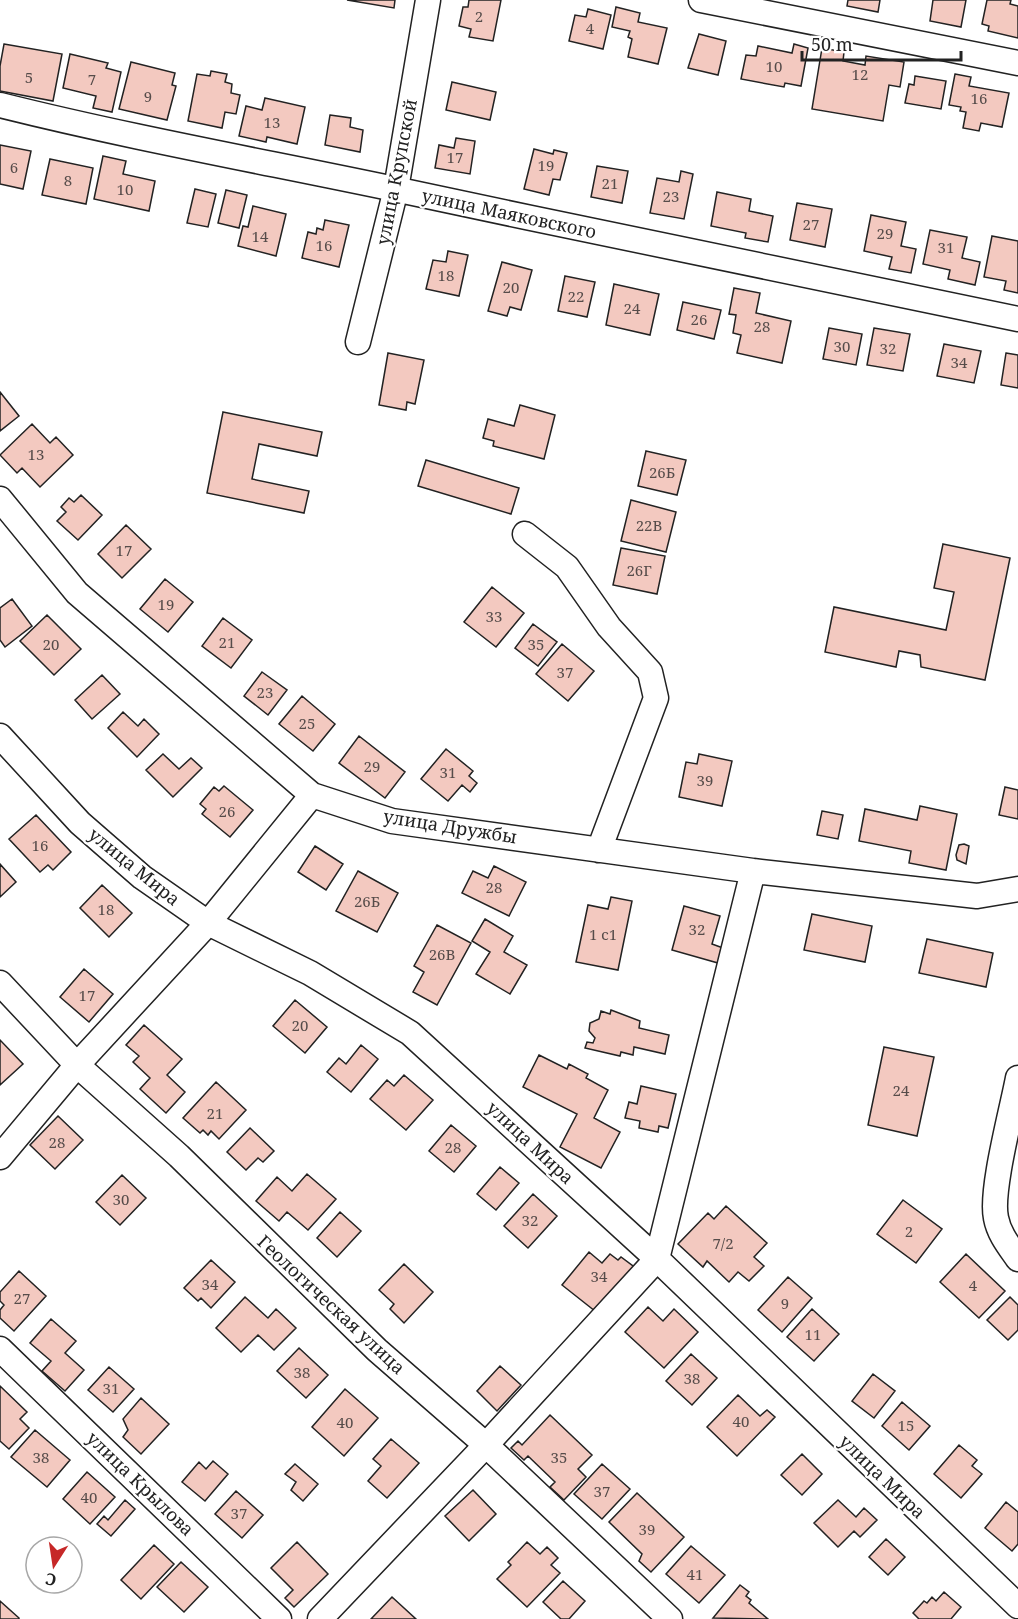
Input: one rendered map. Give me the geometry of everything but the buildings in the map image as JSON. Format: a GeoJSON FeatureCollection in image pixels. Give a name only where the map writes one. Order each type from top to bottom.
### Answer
{"type":"FeatureCollection","features":[{"type":"Feature","properties":{"kind":"street","name":"улица Крупской"},"geometry":{"type":"LineString","coordinates":[[358,342],[396,189],[428,0]]}},
{"type":"Feature","properties":{"kind":"street"},"geometry":{"type":"LineString","coordinates":[[700,0],[1018,63]]}},
{"type":"Feature","properties":{"kind":"street","name":"улица Маяковского"},"geometry":{"type":"LineString","coordinates":[[0,105],[92,128],[396,189],[775,271],[1018,319]]}},
{"type":"Feature","properties":{"kind":"street","name":"улица Дружбы"},"geometry":{"type":"LineString","coordinates":[[0,499],[77,594],[312,795],[392,821],[753,871],[976,896],[1018,889]]}},
{"type":"Feature","properties":{"kind":"street"},"geometry":{"type":"LineString","coordinates":[[525,534],[567,567],[609,627],[650,672],[656,698],[599,850]]}},
{"type":"Feature","properties":{"kind":"street","name":"улица Мира"},"geometry":{"type":"LineString","coordinates":[[0,736],[80,823],[142,878],[208,923],[310,973],[410,1032],[657,1259],[1018,1606]]}},
{"type":"Feature","properties":{"kind":"street"},"geometry":{"type":"LineString","coordinates":[[0,1157],[77,1065],[208,923],[312,795]]}},
{"type":"Feature","properties":{"kind":"street"},"geometry":{"type":"LineString","coordinates":[[320,1619],[486,1445],[657,1259],[753,871]]}},
{"type":"Feature","properties":{"kind":"street","name":"Геологическая улица"},"geometry":{"type":"LineString","coordinates":[[0,983],[77,1065],[179,1156],[377,1350],[486,1445],[670,1619]]}},
{"type":"Feature","properties":{"kind":"street"},"geometry":{"type":"LineString","coordinates":[[1018,1078],[997,1188],[995,1217],[1004,1241],[1018,1259]]}},
{"type":"Feature","properties":{"kind":"street","name":"улица Крылова"},"geometry":{"type":"LineString","coordinates":[[0,1349],[279,1619]]}}]}
